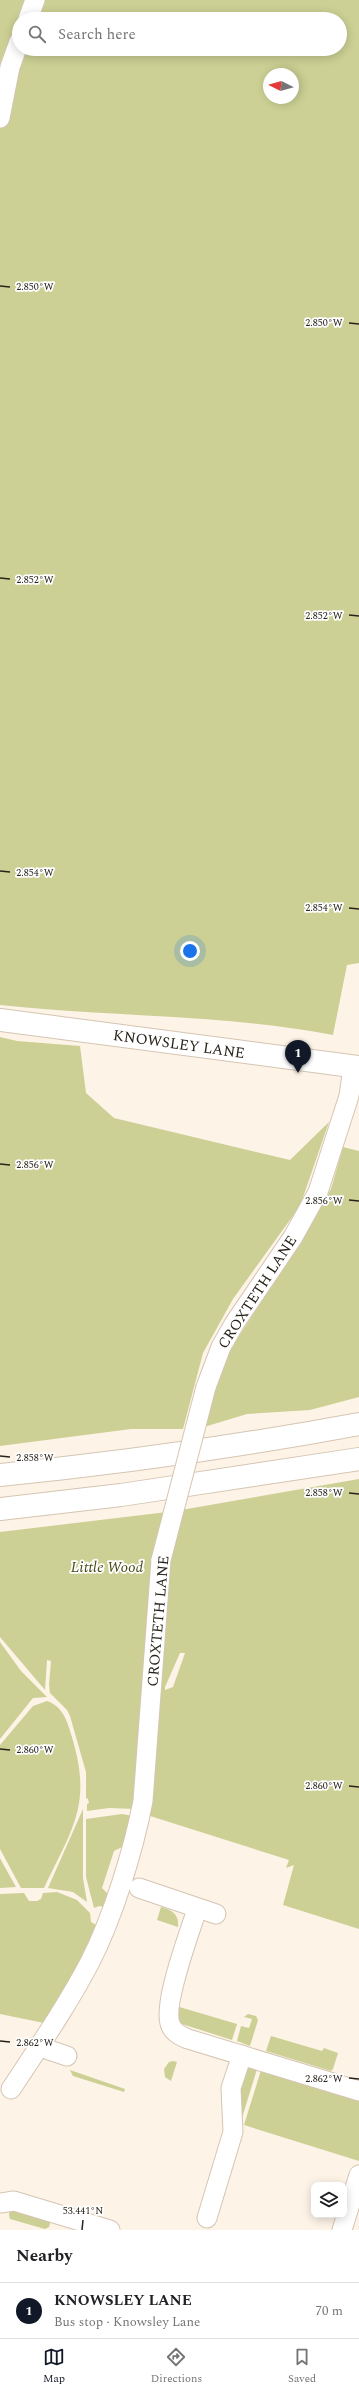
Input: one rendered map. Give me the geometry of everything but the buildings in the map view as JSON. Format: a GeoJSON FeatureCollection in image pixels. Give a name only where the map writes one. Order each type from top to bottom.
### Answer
{"type":"FeatureCollection","features":[{"type":"Feature","properties":{"kind":"main road","name":"KNOWSLEY LANE"},"geometry":{"type":"LineString","coordinates":[[0,1020],[356,1067]]}},
{"type":"Feature","properties":{"kind":"main road"},"geometry":{"type":"LineString","coordinates":[[0,1475],[99,1465],[261,1442],[359,1424]]}},
{"type":"Feature","properties":{"kind":"main road"},"geometry":{"type":"LineString","coordinates":[[0,1509],[121,1495],[359,1459]]}},
{"type":"Feature","properties":{"kind":"street"},"geometry":{"type":"LineString","coordinates":[[31,12],[35,0]]}},
{"type":"Feature","properties":{"kind":"street"},"geometry":{"type":"LineString","coordinates":[[0,118],[10,67],[14,56]]}},
{"type":"Feature","properties":{"kind":"street","name":"CROXTETH LANE"},"geometry":{"type":"LineString","coordinates":[[11,2089],[90,1962],[108,1919],[138,1825],[143,1801],[161,1560],[206,1387],[224,1341],[305,1218],[318,1192],[349,1096],[356,1067]]}},
{"type":"Feature","properties":{"kind":"street"},"geometry":{"type":"LineString","coordinates":[[138,1888],[197,1909],[216,1914]]}},
{"type":"Feature","properties":{"kind":"street"},"geometry":{"type":"LineString","coordinates":[[197,1909],[168,2005],[171,2027],[178,2035],[359,2091]]}},
{"type":"Feature","properties":{"kind":"street"},"geometry":{"type":"LineString","coordinates":[[40,2044],[49,2050],[67,2056]]}},
{"type":"Feature","properties":{"kind":"street"},"geometry":{"type":"LineString","coordinates":[[207,2218],[232,2140],[231,2088],[242,2055]]}},
{"type":"Feature","properties":{"kind":"street"},"geometry":{"type":"LineString","coordinates":[[342,2230],[359,2175]]}},
{"type":"Feature","properties":{"kind":"street"},"geometry":{"type":"LineString","coordinates":[[0,2203],[14,2201],[110,2230]]}},
{"type":"Feature","properties":{"kind":"green space"},"geometry":{"type":"Polygon","coordinates":[[[0,0],[359,0],[359,963],[347,965],[333,1035],[292,1028],[209,1019],[41,1009],[0,1005],[0,0]]]}},
{"type":"Feature","properties":{"kind":"green space"},"geometry":{"type":"Polygon","coordinates":[[[0,1037],[17,1041],[80,1046],[86,1093],[114,1118],[290,1160],[329,1122],[300,1206],[233,1299],[203,1353],[183,1429],[131,1429],[0,1446],[0,1037]]]}},
{"type":"Feature","properties":{"kind":"green space"},"geometry":{"type":"Polygon","coordinates":[[[343,1147],[359,1151],[359,1397],[310,1410],[247,1414],[204,1427],[216,1382],[232,1347],[305,1234],[331,1189],[343,1147]]]}},
{"type":"Feature","properties":{"kind":"green space"},"geometry":{"type":"Polygon","coordinates":[[[359,1479],[359,1929],[283,1905],[294,1865],[286,1868],[289,1860],[147,1815],[168,1563],[181,1510],[359,1479]],[[180,1653],[165,1690],[173,1687],[185,1653],[180,1653]]]}},
{"type":"Feature","properties":{"kind":"green space","name":"Little Wood"},"geometry":{"type":"Polygon","coordinates":[[[167,1512],[136,1809],[109,1808],[87,1811],[87,1804],[89,1803],[88,1799],[86,1798],[86,1772],[70,1716],[67,1710],[50,1693],[49,1685],[51,1661],[47,1660],[45,1690],[0,1637],[0,1532],[167,1512]]]}},
{"type":"Feature","properties":{"kind":"green space"},"geometry":{"type":"Polygon","coordinates":[[[0,1642],[21,1671],[47,1697],[33,1698],[0,1739],[0,1642]]]}},
{"type":"Feature","properties":{"kind":"green space"},"geometry":{"type":"Polygon","coordinates":[[[47,1701],[57,1706],[66,1719],[77,1758],[80,1779],[80,1797],[77,1814],[71,1831],[44,1888],[21,1888],[0,1849],[0,1745],[33,1706],[47,1701]]]}},
{"type":"Feature","properties":{"kind":"green space"},"geometry":{"type":"Polygon","coordinates":[[[83,1809],[83,1878],[87,1902],[73,1892],[48,1888],[83,1809]]]}},
{"type":"Feature","properties":{"kind":"green space"},"geometry":{"type":"Polygon","coordinates":[[[122,1814],[133,1816],[126,1845],[114,1851],[102,1888],[110,1896],[105,1907],[99,1906],[94,1908],[86,1877],[86,1819],[122,1814]]]}},
{"type":"Feature","properties":{"kind":"green space"},"geometry":{"type":"Polygon","coordinates":[[[0,1858],[2,1862],[16,1887],[0,1888],[0,1858]]]}},
{"type":"Feature","properties":{"kind":"green space"},"geometry":{"type":"Polygon","coordinates":[[[57,1892],[77,1900],[90,1913],[91,1922],[98,1926],[94,1938],[44,2023],[0,2014],[0,1894],[24,1893],[29,1901],[37,1901],[41,1899],[43,1893],[57,1892]]]}},
{"type":"Feature","properties":{"kind":"green space"},"geometry":{"type":"Polygon","coordinates":[[[161,1907],[174,1913],[177,1919],[178,1927],[157,1920],[161,1907]]]}},
{"type":"Feature","properties":{"kind":"green space"},"geometry":{"type":"Polygon","coordinates":[[[176,2006],[237,2024],[232,2040],[178,2022],[176,2006]]]}},
{"type":"Feature","properties":{"kind":"green space"},"geometry":{"type":"Polygon","coordinates":[[[248,2014],[256,2016],[258,2020],[250,2046],[237,2041],[241,2026],[249,2028],[252,2019],[244,2017],[248,2014]]]}},
{"type":"Feature","properties":{"kind":"green space"},"geometry":{"type":"Polygon","coordinates":[[[271,2036],[322,2051],[324,2048],[338,2053],[333,2069],[331,2071],[266,2051],[271,2036]]]}},
{"type":"Feature","properties":{"kind":"green space"},"geometry":{"type":"Polygon","coordinates":[[[169,2062],[177,2062],[171,2081],[165,2077],[164,2069],[169,2062]]]}},
{"type":"Feature","properties":{"kind":"green space"},"geometry":{"type":"Polygon","coordinates":[[[258,2066],[241,2121],[235,2114],[243,2067],[258,2066]]]}},
{"type":"Feature","properties":{"kind":"green space"},"geometry":{"type":"Polygon","coordinates":[[[262,2067],[359,2097],[359,2161],[244,2125],[262,2067]]]}},
{"type":"Feature","properties":{"kind":"green space"},"geometry":{"type":"Polygon","coordinates":[[[70,2070],[125,2089],[124,2092],[73,2076],[70,2070]]]}},
{"type":"Feature","properties":{"kind":"green space"},"geometry":{"type":"Polygon","coordinates":[[[10,2208],[51,2220],[49,2227],[45,2229],[10,2219],[10,2208]]]}},
{"type":"Feature","properties":{"kind":"place","name":"KNOWSLEY LANE"},"geometry":{"type":"Point","coordinates":[298,1073]}}]}
